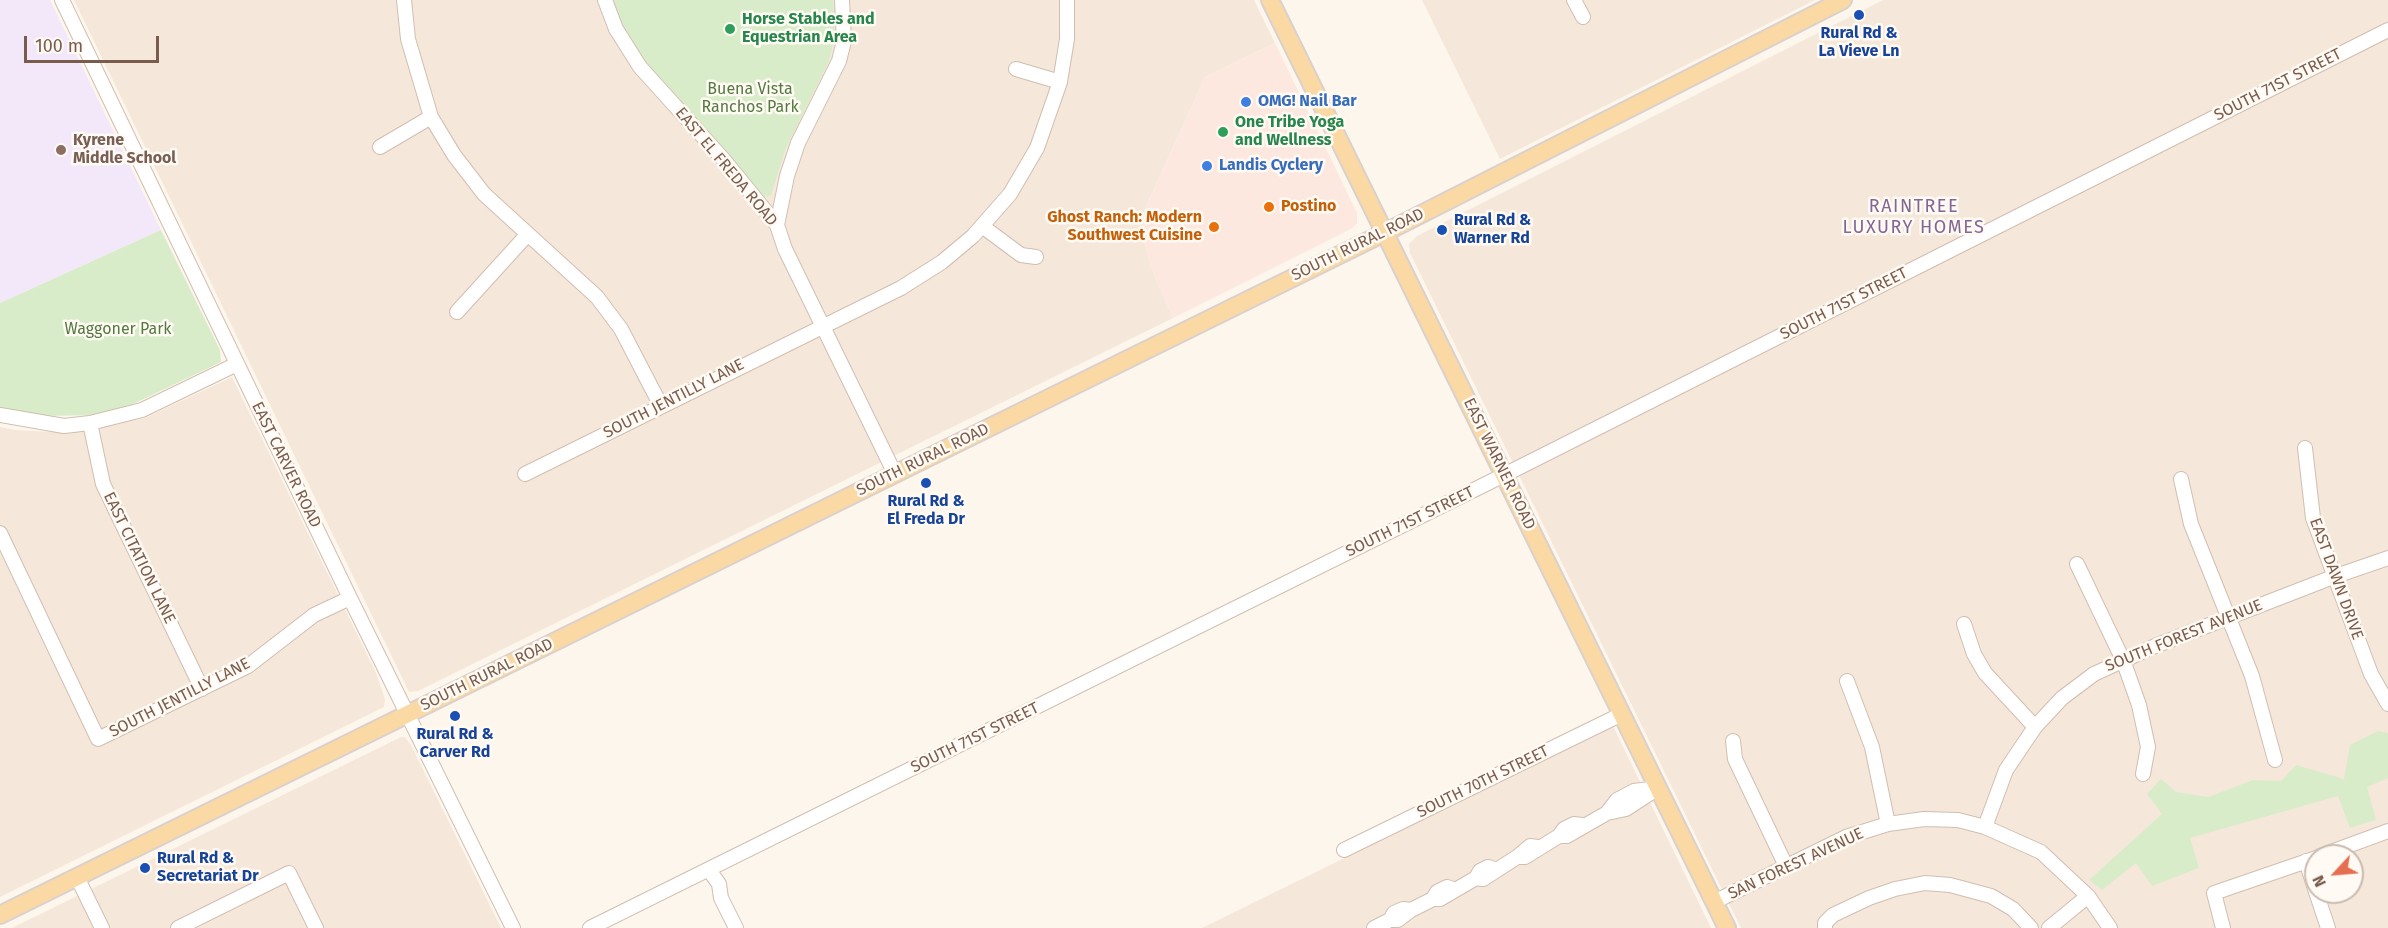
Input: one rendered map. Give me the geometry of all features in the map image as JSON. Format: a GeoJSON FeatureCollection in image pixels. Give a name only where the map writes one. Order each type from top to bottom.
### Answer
{"type":"FeatureCollection","features":[{"type":"Feature","properties":{"kind":"main road","name":"EAST WARNER ROAD"},"geometry":{"type":"LineString","coordinates":[[1270,0],[1727,928]]}},
{"type":"Feature","properties":{"kind":"main road","name":"SOUTH RURAL ROAD"},"geometry":{"type":"LineString","coordinates":[[0,915],[1386,232],[1843,0]]}},
{"type":"Feature","properties":{"kind":"street","name":"EAST CARVER ROAD"},"geometry":{"type":"LineString","coordinates":[[62,0],[350,598],[513,928]]}},
{"type":"Feature","properties":{"kind":"street"},"geometry":{"type":"LineString","coordinates":[[404,0],[408,39],[431,117],[454,155],[484,194],[597,297],[621,329],[661,405]]}},
{"type":"Feature","properties":{"kind":"street","name":"EAST EL FREDA ROAD"},"geometry":{"type":"LineString","coordinates":[[605,0],[616,29],[640,67],[724,160],[777,225],[785,249],[895,474]]}},
{"type":"Feature","properties":{"kind":"street"},"geometry":{"type":"LineString","coordinates":[[777,225],[787,176],[798,143],[839,61],[844,41],[842,0]]}},
{"type":"Feature","properties":{"kind":"street","name":"SOUTH JENTILLY LANE"},"geometry":{"type":"LineString","coordinates":[[525,474],[928,272],[982,226],[1010,194],[1036,148],[1060,82],[1067,39],[1067,0]]}},
{"type":"Feature","properties":{"kind":"street"},"geometry":{"type":"LineString","coordinates":[[1574,0],[1583,17]]}},
{"type":"Feature","properties":{"kind":"street","name":"SOUTH 71ST STREET"},"geometry":{"type":"LineString","coordinates":[[590,928],[1504,475],[2388,30]]}},
{"type":"Feature","properties":{"kind":"street"},"geometry":{"type":"LineString","coordinates":[[1016,69],[1060,82]]}},
{"type":"Feature","properties":{"kind":"street"},"geometry":{"type":"LineString","coordinates":[[380,147],[431,117]]}},
{"type":"Feature","properties":{"kind":"street"},"geometry":{"type":"LineString","coordinates":[[982,226],[1021,255],[1036,257]]}},
{"type":"Feature","properties":{"kind":"street"},"geometry":{"type":"LineString","coordinates":[[457,312],[527,235]]}},
{"type":"Feature","properties":{"kind":"street"},"geometry":{"type":"LineString","coordinates":[[0,415],[45,425],[64,426],[90,423],[142,410],[237,364]]}},
{"type":"Feature","properties":{"kind":"street","name":"EAST CITATION LANE"},"geometry":{"type":"LineString","coordinates":[[90,423],[103,484],[202,689]]}},
{"type":"Feature","properties":{"kind":"street","name":"EAST DAWN DRIVE"},"geometry":{"type":"LineString","coordinates":[[2305,448],[2313,518],[2371,675],[2388,704]]}},
{"type":"Feature","properties":{"kind":"street"},"geometry":{"type":"LineString","coordinates":[[2181,479],[2191,524],[2252,676],[2275,760]]}},
{"type":"Feature","properties":{"kind":"street","name":"SOUTH JENTILLY LANE"},"geometry":{"type":"LineString","coordinates":[[0,532],[98,738],[248,666],[314,615],[350,598]]}},
{"type":"Feature","properties":{"kind":"street","name":"SOUTH FOREST AVENUE"},"geometry":{"type":"LineString","coordinates":[[1985,827],[2006,770],[2035,726],[2062,698],[2094,674],[2122,660],[2229,617],[2388,558]]}},
{"type":"Feature","properties":{"kind":"street"},"geometry":{"type":"LineString","coordinates":[[2077,564],[2122,660],[2139,705],[2148,747],[2143,774]]}},
{"type":"Feature","properties":{"kind":"street"},"geometry":{"type":"LineString","coordinates":[[1964,624],[1974,654],[1985,673],[2035,726]]}},
{"type":"Feature","properties":{"kind":"street"},"geometry":{"type":"LineString","coordinates":[[1847,681],[1872,747],[1888,824]]}},
{"type":"Feature","properties":{"kind":"street","name":"SOUTH 70TH STREET"},"geometry":{"type":"LineString","coordinates":[[1344,850],[1622,714]]}},
{"type":"Feature","properties":{"kind":"street"},"geometry":{"type":"LineString","coordinates":[[1733,741],[1735,759],[1786,866]]}},
{"type":"Feature","properties":{"kind":"street"},"geometry":{"type":"LineString","coordinates":[[1374,928],[1390,920],[1394,914],[1403,909],[1411,910],[1433,899],[1437,892],[1447,887],[1453,889],[1476,878],[1480,871],[1488,867],[1494,869],[1517,857],[1521,851],[1530,846],[1538,847],[1559,836],[1563,830],[1574,824],[1582,825],[1607,813],[1626,809],[1658,788]]}},
{"type":"Feature","properties":{"kind":"street","name":"SAN FOREST AVENUE"},"geometry":{"type":"LineString","coordinates":[[1714,902],[1846,837],[1888,824],[1924,819],[1958,820],[1985,827],[2041,852],[2088,896],[2110,928]]}},
{"type":"Feature","properties":{"kind":"street"},"geometry":{"type":"LineString","coordinates":[[2352,844],[2388,831]]}},
{"type":"Feature","properties":{"kind":"street"},"geometry":{"type":"LineString","coordinates":[[2223,928],[2214,893],[2304,862]]}},
{"type":"Feature","properties":{"kind":"street"},"geometry":{"type":"LineString","coordinates":[[709,870],[719,884],[722,898],[736,928]]}},
{"type":"Feature","properties":{"kind":"street"},"geometry":{"type":"LineString","coordinates":[[178,928],[289,873],[316,928]]}},
{"type":"Feature","properties":{"kind":"street"},"geometry":{"type":"LineString","coordinates":[[77,877],[102,928]]}},
{"type":"Feature","properties":{"kind":"street"},"geometry":{"type":"LineString","coordinates":[[1825,926],[1833,915],[1869,898],[1895,889],[1925,884],[1950,885],[1991,896],[2013,909],[2031,928]]}},
{"type":"Feature","properties":{"kind":"street"},"geometry":{"type":"LineString","coordinates":[[2049,928],[2088,896]]}},
{"type":"Feature","properties":{"kind":"street"},"geometry":{"type":"LineString","coordinates":[[2320,904],[2328,928]]}},
{"type":"Feature","properties":{"kind":"shaded area","name":"Kyrene Middle School"},"geometry":{"type":"Polygon","coordinates":[[[0,0],[50,0],[161,230],[0,303],[0,0]]]}},
{"type":"Feature","properties":{"kind":"shaded area"},"geometry":{"type":"Polygon","coordinates":[[[74,0],[1254,0],[1275,43],[1205,77],[1139,222],[1152,270],[1173,318],[418,691],[409,692],[74,0]]]}},
{"type":"Feature","properties":{"kind":"shaded area"},"geometry":{"type":"Polygon","coordinates":[[[1422,0],[1815,0],[1500,159],[1422,0]]]}},
{"type":"Feature","properties":{"kind":"shaded area"},"geometry":{"type":"Polygon","coordinates":[[[1883,0],[2388,0],[2388,928],[1741,928],[1410,253],[1409,244],[1417,236],[1883,0]]]}},
{"type":"Feature","properties":{"kind":"shaded area"},"geometry":{"type":"Polygon","coordinates":[[[1275,43],[1357,213],[1357,224],[1173,318],[1152,270],[1139,222],[1205,77],[1275,43]]]}},
{"type":"Feature","properties":{"kind":"shaded area"},"geometry":{"type":"Polygon","coordinates":[[[232,377],[376,673],[385,699],[384,707],[0,897],[0,427],[70,433],[145,418],[232,377]]]}},
{"type":"Feature","properties":{"kind":"shaded area"},"geometry":{"type":"Polygon","coordinates":[[[1613,726],[1711,928],[1202,928],[1613,726]]]}},
{"type":"Feature","properties":{"kind":"shaded area"},"geometry":{"type":"Polygon","coordinates":[[[405,737],[411,745],[501,928],[12,928],[405,737]]]}},
{"type":"Feature","properties":{"kind":"green space","name":"Buena Vista Ranchos Park"},"geometry":{"type":"Polygon","coordinates":[[[613,0],[833,0],[835,36],[829,61],[786,148],[771,195],[765,197],[656,75],[640,55],[620,21],[613,0]]]}},
{"type":"Feature","properties":{"kind":"green space","name":"Waggoner Park"},"geometry":{"type":"Polygon","coordinates":[[[161,230],[220,350],[221,362],[127,407],[96,415],[43,416],[0,407],[0,303],[161,230]]]}},
{"type":"Feature","properties":{"kind":"green space"},"geometry":{"type":"Polygon","coordinates":[[[2378,731],[2388,733],[2388,778],[2367,787],[2376,820],[2350,828],[2338,796],[2190,838],[2199,868],[2152,886],[2136,863],[2102,890],[2089,880],[2162,814],[2147,794],[2161,779],[2176,792],[2208,797],[2253,780],[2281,781],[2296,765],[2344,779],[2350,745],[2378,731]]]}},
{"type":"Feature","properties":{"kind":"place","name":"Rural Rd & La Vieve Ln"},"geometry":{"type":"Point","coordinates":[1859,15]}},
{"type":"Feature","properties":{"kind":"place","name":"Horse Stables and Equestrian Area"},"geometry":{"type":"Point","coordinates":[730,29]}},
{"type":"Feature","properties":{"kind":"place","name":"OMG! Nail Bar"},"geometry":{"type":"Point","coordinates":[1246,102]}},
{"type":"Feature","properties":{"kind":"place","name":"One Tribe Yoga and Wellness"},"geometry":{"type":"Point","coordinates":[1223,132]}},
{"type":"Feature","properties":{"kind":"place","name":"Kyrene Middle School"},"geometry":{"type":"Point","coordinates":[61,150]}},
{"type":"Feature","properties":{"kind":"place","name":"Landis Cyclery"},"geometry":{"type":"Point","coordinates":[1207,166]}},
{"type":"Feature","properties":{"kind":"place","name":"Postino"},"geometry":{"type":"Point","coordinates":[1269,207]}},
{"type":"Feature","properties":{"kind":"place","name":"Ghost Ranch: Modern Southwest Cuisine"},"geometry":{"type":"Point","coordinates":[1214,227]}},
{"type":"Feature","properties":{"kind":"place","name":"Rural Rd & Warner Rd"},"geometry":{"type":"Point","coordinates":[1442,230]}},
{"type":"Feature","properties":{"kind":"place","name":"Rural Rd & El Freda Dr"},"geometry":{"type":"Point","coordinates":[926,483]}},
{"type":"Feature","properties":{"kind":"place","name":"Rural Rd & Carver Rd"},"geometry":{"type":"Point","coordinates":[455,716]}},
{"type":"Feature","properties":{"kind":"place","name":"Rural Rd & Secretariat Dr"},"geometry":{"type":"Point","coordinates":[145,868]}},
{"type":"Feature","properties":{"kind":"district","name":"RAINTREE LUXURY HOMES"},"geometry":{"type":"Point","coordinates":[1914,217]}}]}
